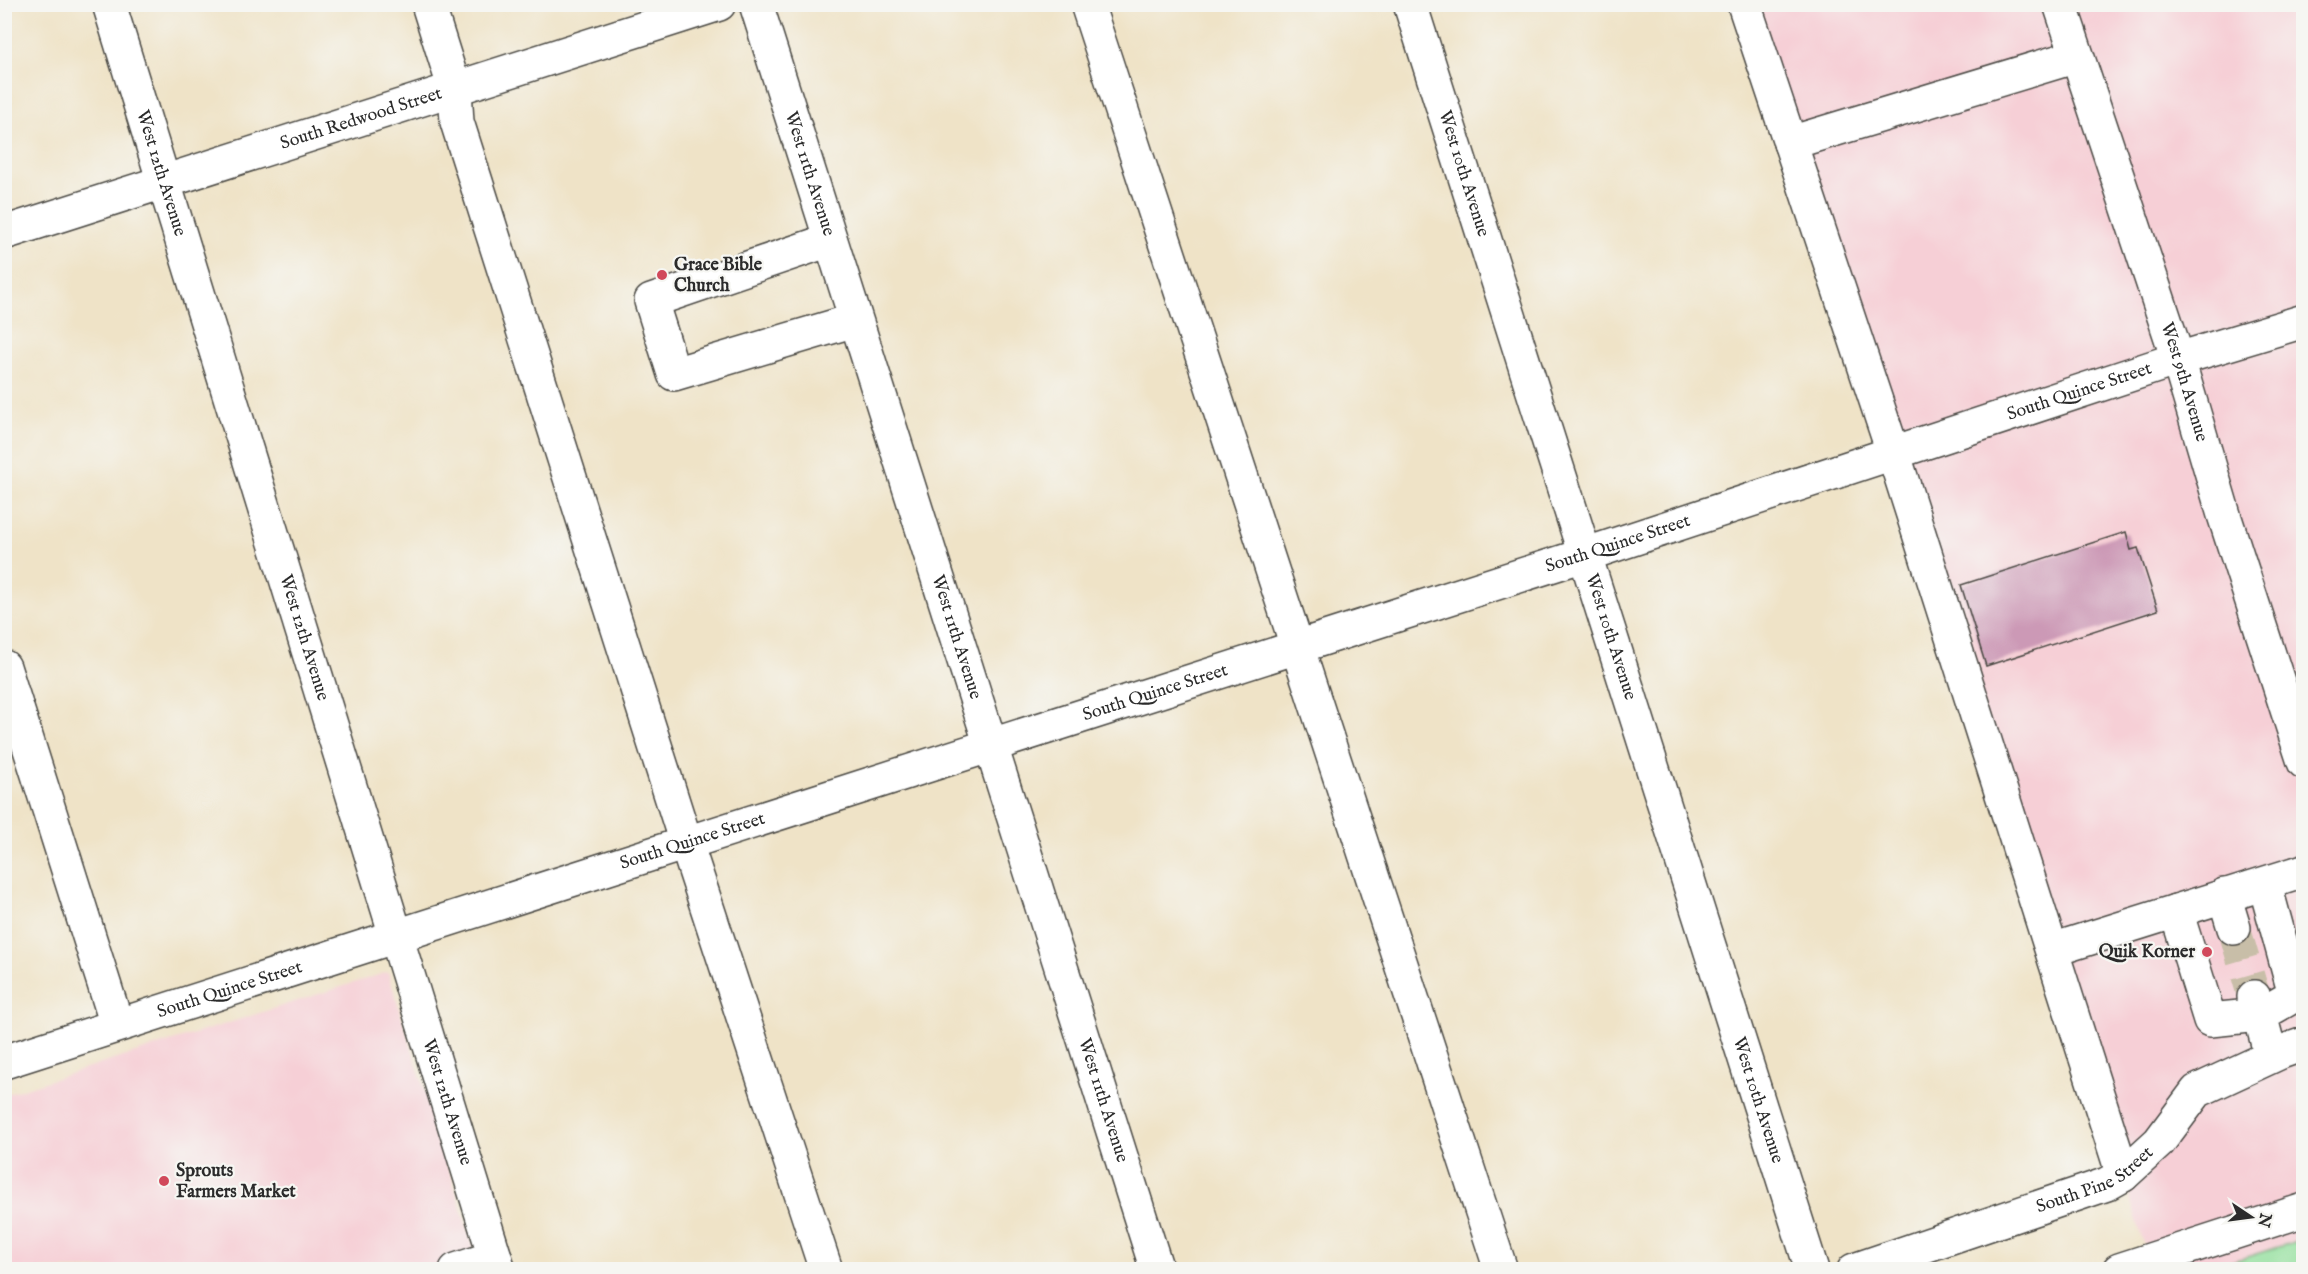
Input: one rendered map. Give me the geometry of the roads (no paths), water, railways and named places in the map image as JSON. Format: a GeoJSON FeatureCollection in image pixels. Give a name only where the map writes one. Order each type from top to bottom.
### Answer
{"type":"FeatureCollection","features":[{"type":"Feature","properties":{"kind":"main road","name":"West 12th Avenue"},"geometry":{"type":"LineString","coordinates":[[109,4],[497,1263]]}},
{"type":"Feature","properties":{"kind":"main road"},"geometry":{"type":"LineString","coordinates":[[428,4],[455,90],[457,122],[686,843],[826,1269]]}},
{"type":"Feature","properties":{"kind":"main road","name":"South Redwood Street"},"geometry":{"type":"LineString","coordinates":[[4,232],[166,183],[719,4]]}},
{"type":"Feature","properties":{"kind":"main road","name":"West 11th Avenue"},"geometry":{"type":"LineString","coordinates":[[756,4],[1157,1269]]}},
{"type":"Feature","properties":{"kind":"main road"},"geometry":{"type":"LineString","coordinates":[[1087,4],[1501,1269]]}},
{"type":"Feature","properties":{"kind":"main road","name":"West 10th Avenue"},"geometry":{"type":"LineString","coordinates":[[1410,4],[1812,1269]]}},
{"type":"Feature","properties":{"kind":"main road"},"geometry":{"type":"LineString","coordinates":[[1744,4],[1894,455],[2123,1175]]}},
{"type":"Feature","properties":{"kind":"main road","name":"West 9th Avenue"},"geometry":{"type":"LineString","coordinates":[[2060,4],[2178,359],[2224,515],[2304,762]]}},
{"type":"Feature","properties":{"kind":"main road"},"geometry":{"type":"LineString","coordinates":[[1790,142],[2077,56]]}},
{"type":"Feature","properties":{"kind":"main road"},"geometry":{"type":"LineString","coordinates":[[830,240],[651,301],[675,374],[855,320]]}},
{"type":"Feature","properties":{"kind":"main road","name":"South Quince Street"},"geometry":{"type":"LineString","coordinates":[[4,1062],[1894,455],[2178,359],[2304,321]]}},
{"type":"Feature","properties":{"kind":"main road"},"geometry":{"type":"LineString","coordinates":[[4,667],[117,1025]]}},
{"type":"Feature","properties":{"kind":"main road"},"geometry":{"type":"LineString","coordinates":[[2052,950],[2304,871]]}},
{"type":"Feature","properties":{"kind":"main road"},"geometry":{"type":"LineString","coordinates":[[2176,911],[2210,1020],[2295,994],[2294,955],[2265,885]]}},
{"type":"Feature","properties":{"kind":"main road"},"geometry":{"type":"LineString","coordinates":[[2224,895],[2234,928]]}},
{"type":"Feature","properties":{"kind":"main road"},"geometry":{"type":"LineString","coordinates":[[2257,1006],[2271,1056]]}},
{"type":"Feature","properties":{"kind":"main road","name":"South Pine Street"},"geometry":{"type":"LineString","coordinates":[[1854,1269],[2099,1187],[2123,1175],[2159,1142],[2197,1091],[2271,1056],[2304,1044]]}},
{"type":"Feature","properties":{"kind":"main road"},"geometry":{"type":"LineString","coordinates":[[2119,1269],[2304,1210]]}},
{"type":"Feature","properties":{"kind":"main road"},"geometry":{"type":"LineString","coordinates":[[456,1269],[497,1263]]}},
{"type":"Feature","properties":{"kind":"tunnel"},"geometry":{"type":"LineString","coordinates":[[2234,928],[2254,997]]}},
{"type":"Feature","properties":{"kind":"place","name":"Grace Bible Church"},"geometry":{"type":"Point","coordinates":[662,275]}},
{"type":"Feature","properties":{"kind":"place","name":"Quik Korner"},"geometry":{"type":"Point","coordinates":[2207,952]}},
{"type":"Feature","properties":{"kind":"place","name":"Sprouts Farmers Market"},"geometry":{"type":"Point","coordinates":[164,1181]}}]}
